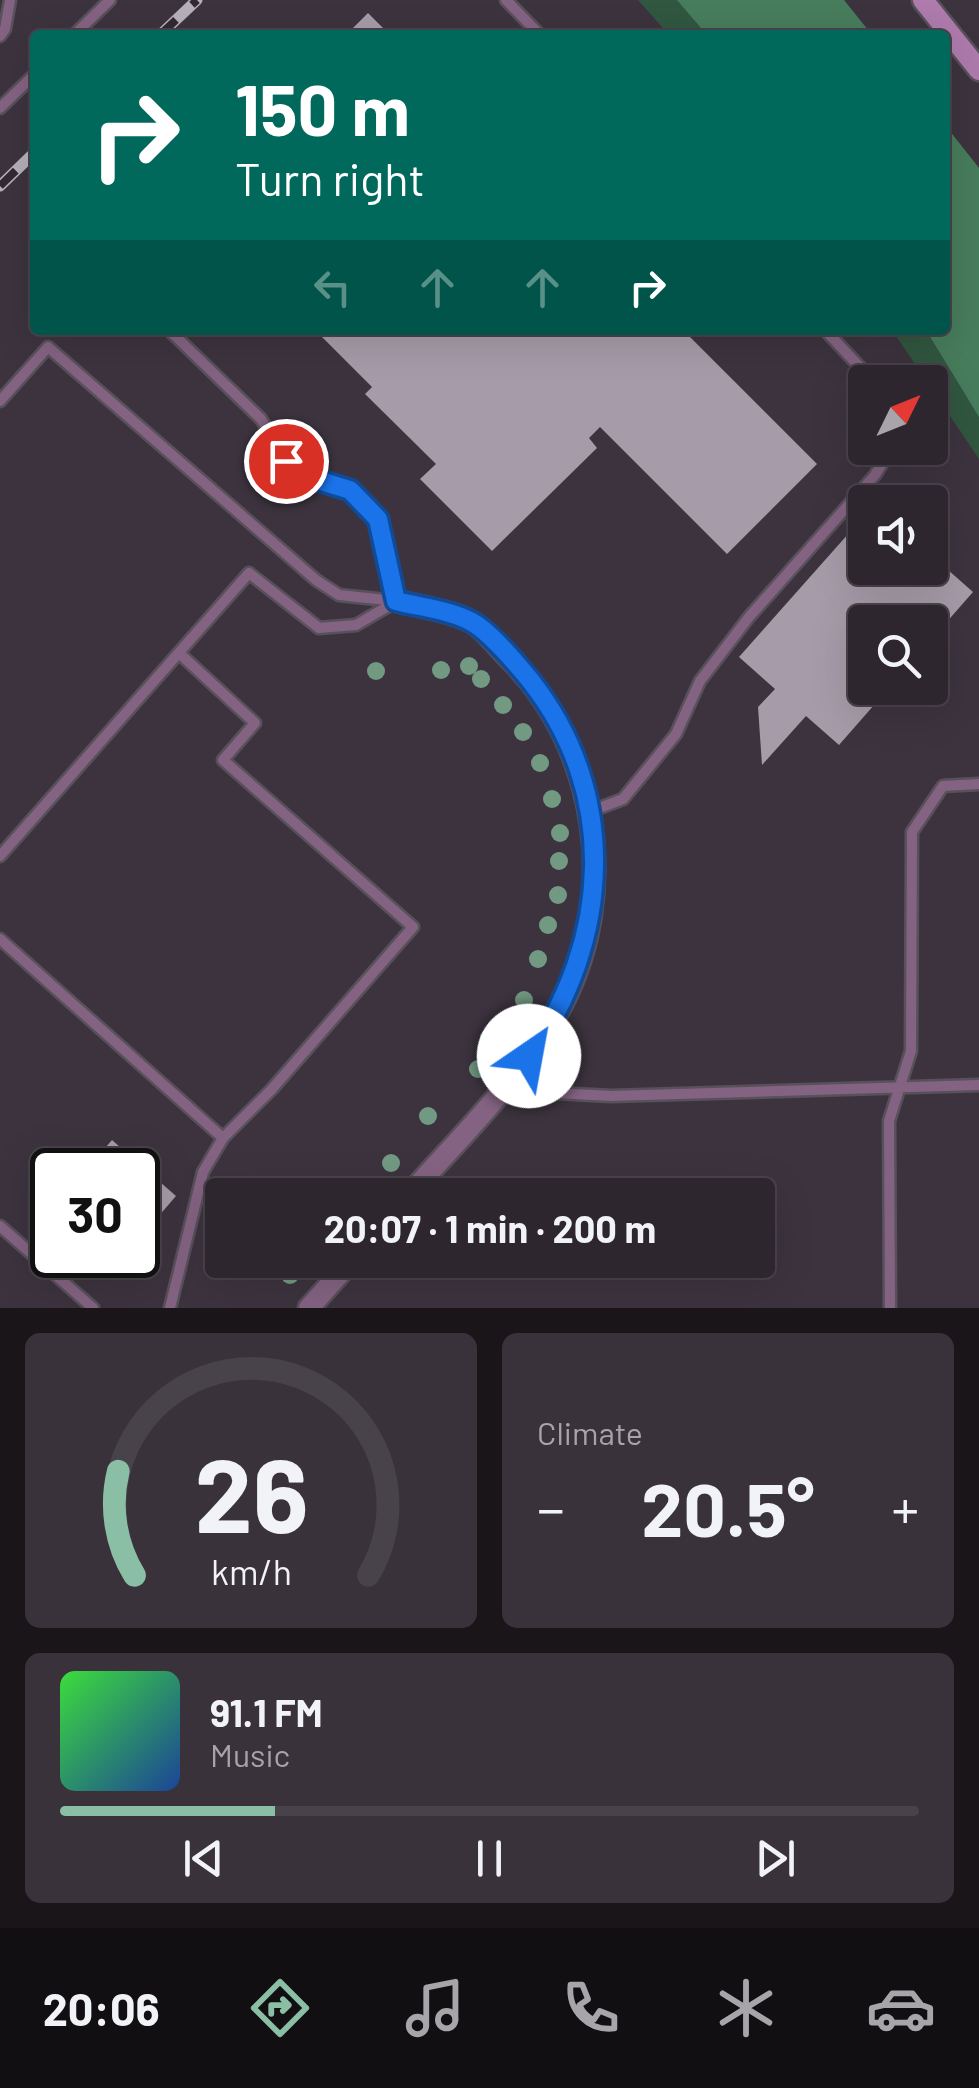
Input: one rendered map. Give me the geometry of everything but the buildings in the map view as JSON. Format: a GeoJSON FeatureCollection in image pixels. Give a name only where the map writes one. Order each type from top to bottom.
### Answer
{"type":"FeatureCollection","features":[{"type":"Feature","properties":{"kind":"main road"},"geometry":{"type":"LineString","coordinates":[[922,0],[946,30]]}},
{"type":"Feature","properties":{"kind":"main road"},"geometry":{"type":"LineString","coordinates":[[950,34],[979,70]]}},
{"type":"Feature","properties":{"kind":"street"},"geometry":{"type":"LineString","coordinates":[[396,601],[472,621],[522,670],[560,724],[588,812],[595,881],[588,934],[563,1002],[515,1074],[424,1178]]}},
{"type":"Feature","properties":{"kind":"street"},"geometry":{"type":"LineString","coordinates":[[310,1308],[336,1278]]}},
{"type":"Feature","properties":{"kind":"lane"},"geometry":{"type":"LineString","coordinates":[[0,36],[6,29],[10,0]]}},
{"type":"Feature","properties":{"kind":"lane"},"geometry":{"type":"LineString","coordinates":[[79,30],[110,0]]}},
{"type":"Feature","properties":{"kind":"lane"},"geometry":{"type":"LineString","coordinates":[[506,0],[535,30]]}},
{"type":"Feature","properties":{"kind":"lane"},"geometry":{"type":"LineString","coordinates":[[0,108],[30,79]]}},
{"type":"Feature","properties":{"kind":"lane"},"geometry":{"type":"LineString","coordinates":[[174,335],[260,419],[286,461],[311,478],[350,490],[369,507],[383,532],[396,601]]}},
{"type":"Feature","properties":{"kind":"lane"},"geometry":{"type":"LineString","coordinates":[[830,335],[858,365]]}},
{"type":"Feature","properties":{"kind":"lane"},"geometry":{"type":"LineString","coordinates":[[0,401],[48,346],[316,580],[339,595],[396,601]]}},
{"type":"Feature","properties":{"kind":"lane"},"geometry":{"type":"LineString","coordinates":[[588,812],[623,799],[676,734],[710,669],[749,617],[881,465]]}},
{"type":"Feature","properties":{"kind":"lane"},"geometry":{"type":"LineString","coordinates":[[0,856],[249,573],[319,628],[356,625],[396,601]]}},
{"type":"Feature","properties":{"kind":"lane"},"geometry":{"type":"LineString","coordinates":[[170,1308],[203,1172],[222,1138],[272,1089],[413,927],[223,760],[255,723],[178,653]]}},
{"type":"Feature","properties":{"kind":"lane"},"geometry":{"type":"LineString","coordinates":[[890,1308],[889,1121],[911,1051],[912,832],[943,786],[979,784]]}},
{"type":"Feature","properties":{"kind":"lane"},"geometry":{"type":"LineString","coordinates":[[0,939],[222,1138]]}},
{"type":"Feature","properties":{"kind":"lane"},"geometry":{"type":"LineString","coordinates":[[515,1074],[556,1093],[611,1096],[979,1085]]}},
{"type":"Feature","properties":{"kind":"lane"},"geometry":{"type":"LineString","coordinates":[[0,1226],[93,1308]]}},
{"type":"Feature","properties":{"kind":"green space"},"geometry":{"type":"Polygon","coordinates":[[[638,0],[844,0],[868,30],[665,30],[638,0]]]}},
{"type":"Feature","properties":{"kind":"green space"},"geometry":{"type":"Polygon","coordinates":[[[677,0],[844,0],[868,30],[703,30],[677,0]]]}},
{"type":"Feature","properties":{"kind":"green space"},"geometry":{"type":"Polygon","coordinates":[[[950,131],[979,168],[979,459],[948,413],[948,365],[916,365],[895,335],[950,335],[950,131]]]}},
{"type":"Feature","properties":{"kind":"green space"},"geometry":{"type":"Polygon","coordinates":[[[950,131],[979,168],[979,417],[929,335],[950,335],[950,131]]]}},
{"type":"Feature","properties":{"kind":"railway"},"geometry":{"type":"LineString","coordinates":[[165,30],[197,0]]}},
{"type":"Feature","properties":{"kind":"railway"},"geometry":{"type":"LineString","coordinates":[[0,186],[30,157]]}},
{"type":"Feature","properties":{"kind":"route"},"geometry":{"type":"LineString","coordinates":[[286,461],[311,478],[358,495],[378,519],[383,532],[396,601],[472,621],[522,670],[560,724],[571,750],[583,786],[594,852],[592,910],[588,934],[563,1002],[529,1056]]}}]}
